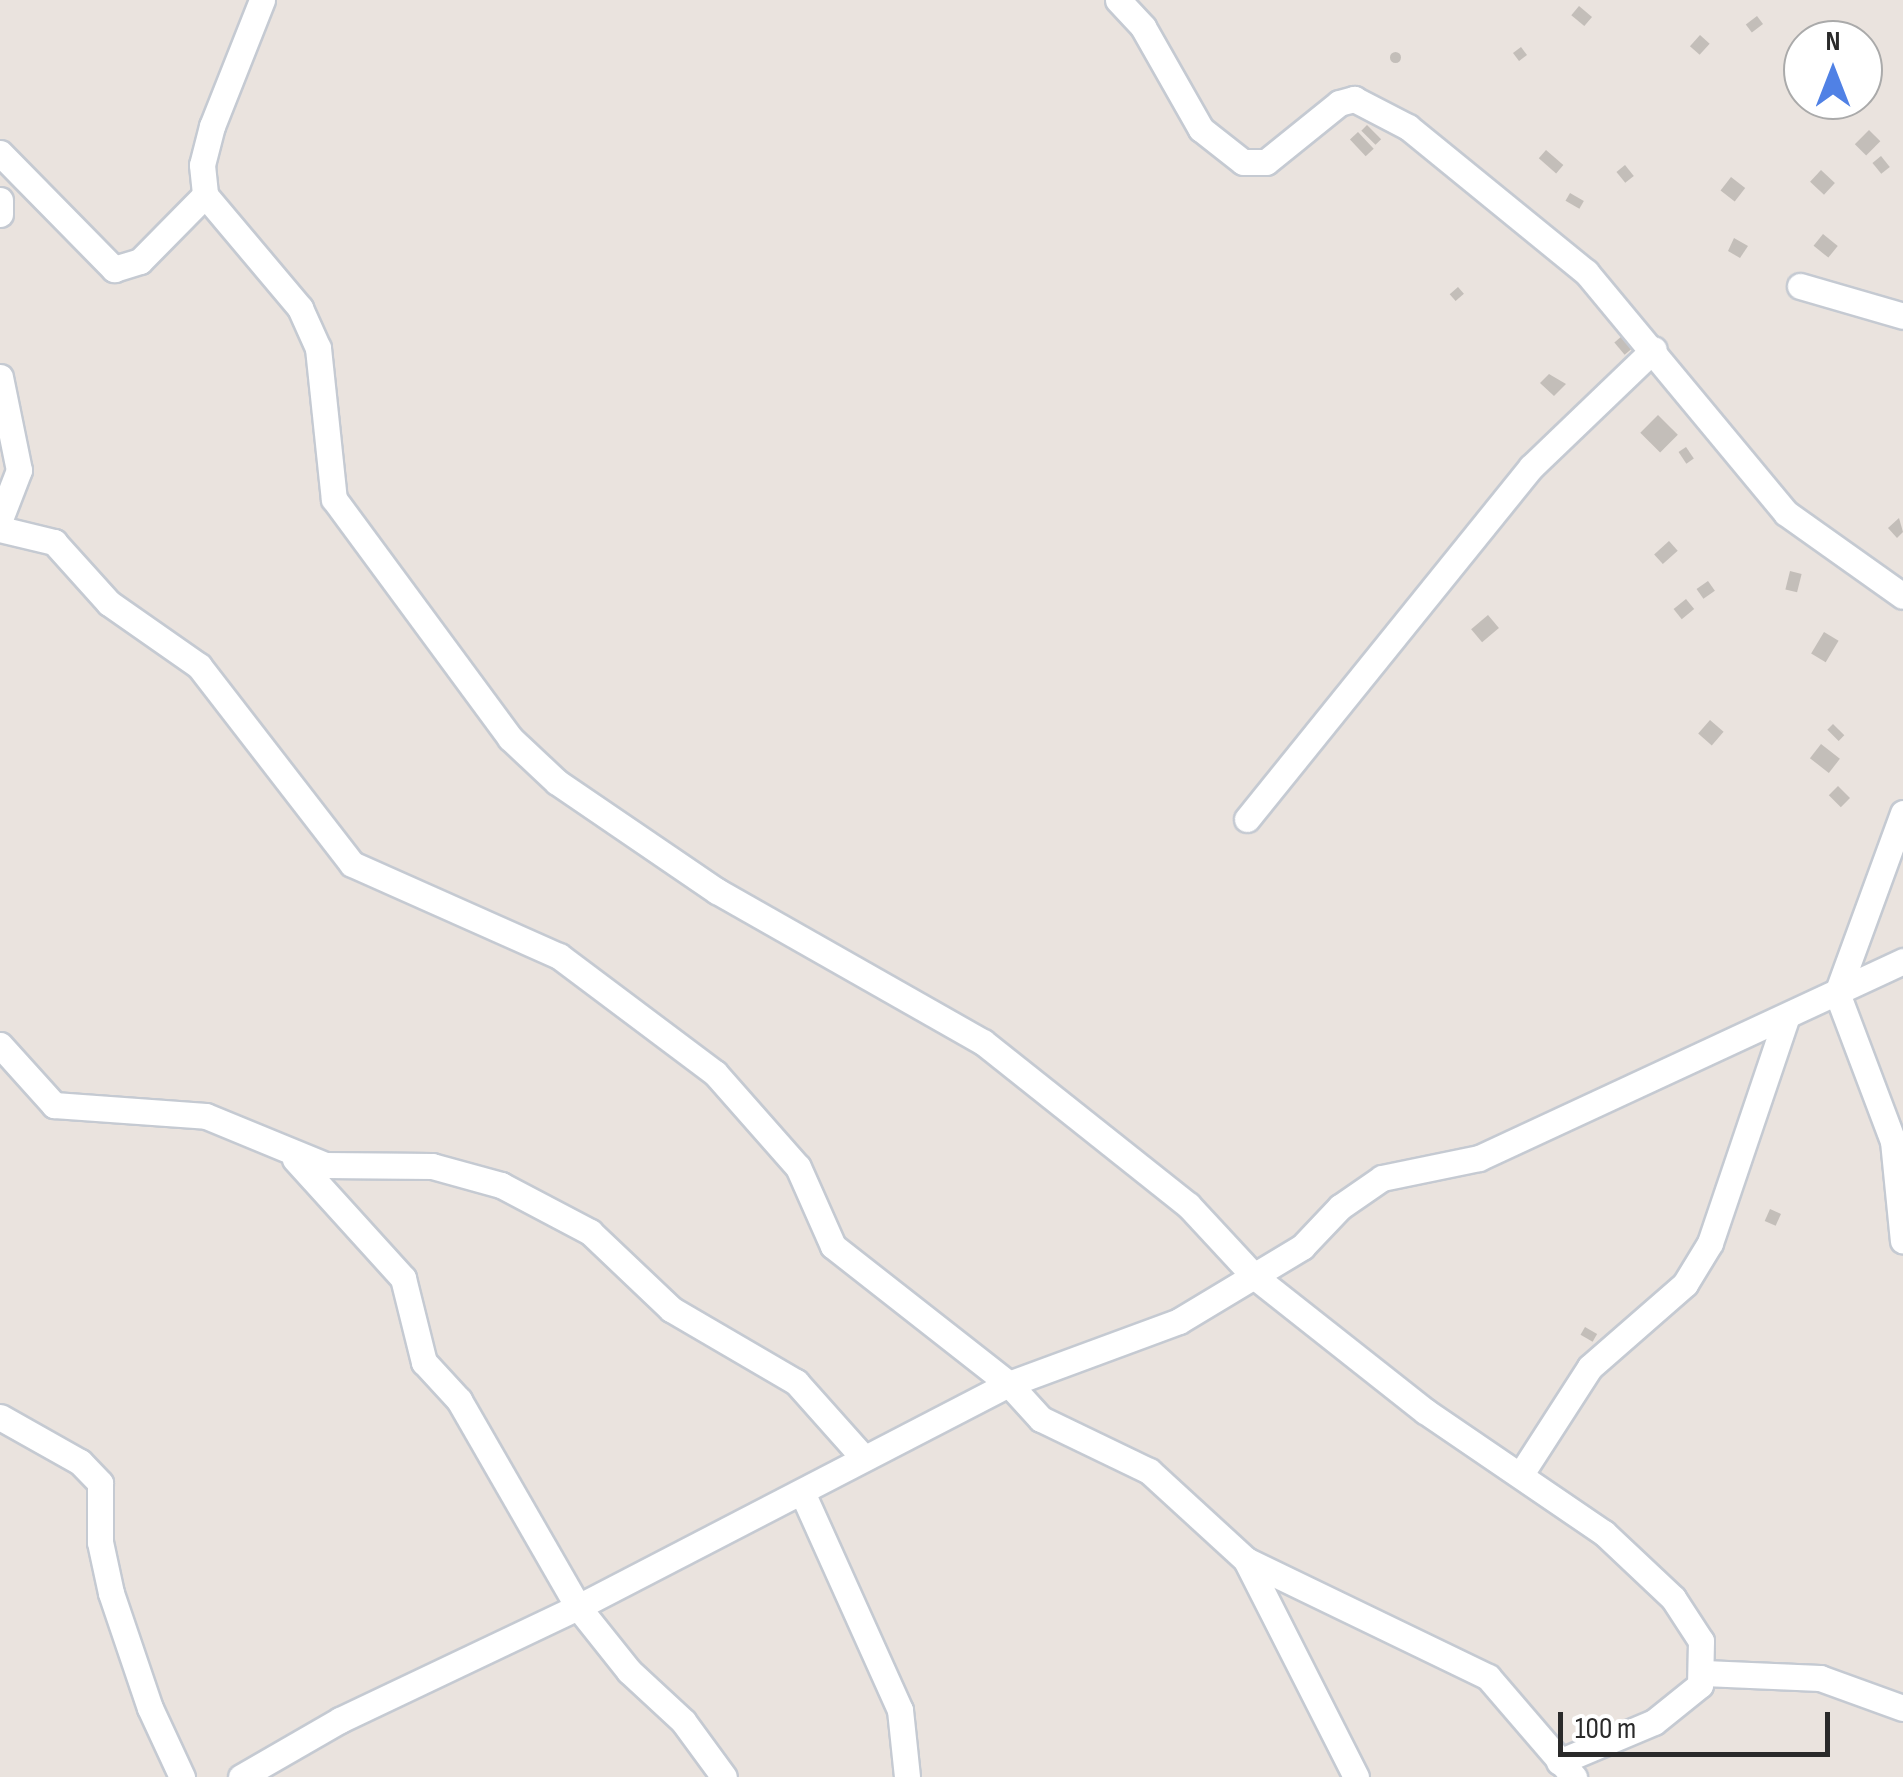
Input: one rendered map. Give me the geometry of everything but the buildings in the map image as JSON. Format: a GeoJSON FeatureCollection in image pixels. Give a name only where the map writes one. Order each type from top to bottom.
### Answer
{"type":"FeatureCollection","features":[{"type":"Feature","properties":{"kind":"street"},"geometry":{"type":"LineString","coordinates":[[262,0],[212,126],[202,165],[205,195],[300,308],[318,348],[334,499],[510,738],[556,782],[717,892],[982,1042],[1188,1205],[1254,1276],[1425,1411],[1604,1533],[1673,1598],[1701,1640],[1704,1673],[1689,1697],[1654,1722],[1566,1769],[1488,1676],[1246,1560]]}},
{"type":"Feature","properties":{"kind":"street"},"geometry":{"type":"LineString","coordinates":[[1118,0],[1143,27],[1220,148],[1243,162],[1266,162],[1339,103],[1367,102],[1408,127],[1586,272],[1654,349],[1786,513],[1903,596]]}},
{"type":"Feature","properties":{"kind":"street"},"geometry":{"type":"LineString","coordinates":[[0,152],[114,269],[140,261],[205,195]]}},
{"type":"Feature","properties":{"kind":"street"},"geometry":{"type":"LineString","coordinates":[[0,200],[0,214]]}},
{"type":"Feature","properties":{"kind":"street"},"geometry":{"type":"LineString","coordinates":[[1800,286],[1903,316]]}},
{"type":"Feature","properties":{"kind":"street"},"geometry":{"type":"LineString","coordinates":[[1247,819],[1531,467],[1654,349]]}},
{"type":"Feature","properties":{"kind":"street"},"geometry":{"type":"LineString","coordinates":[[0,377],[19,470],[0,518]]}},
{"type":"Feature","properties":{"kind":"street"},"geometry":{"type":"LineString","coordinates":[[0,529],[54,542],[108,603],[198,666],[352,864],[559,956],[715,1074],[798,1166],[833,1246],[1009,1384],[1042,1418],[1176,1490],[1246,1560],[1356,1777]]}},
{"type":"Feature","properties":{"kind":"street"},"geometry":{"type":"LineString","coordinates":[[1903,813],[1837,993],[1893,1141],[1903,1241]]}},
{"type":"Feature","properties":{"kind":"street"},"geometry":{"type":"LineString","coordinates":[[241,1777],[340,1720],[578,1608],[802,1492],[862,1456],[1009,1384],[1179,1321],[1302,1247],[1340,1206],[1382,1178],[1479,1158],[1903,962]]}},
{"type":"Feature","properties":{"kind":"street"},"geometry":{"type":"LineString","coordinates":[[1521,1474],[1590,1366],[1686,1284],[1700,1260],[1786,1018]]}},
{"type":"Feature","properties":{"kind":"street"},"geometry":{"type":"LineString","coordinates":[[0,1046],[54,1105],[206,1116],[244,1127],[288,1152],[325,1165],[467,1170],[590,1232],[671,1309],[796,1382],[862,1456]]}},
{"type":"Feature","properties":{"kind":"street"},"geometry":{"type":"LineString","coordinates":[[288,1152],[403,1278],[424,1362],[459,1400],[578,1608],[628,1671],[683,1721],[724,1777]]}},
{"type":"Feature","properties":{"kind":"street"},"geometry":{"type":"LineString","coordinates":[[0,1417],[80,1462],[100,1482],[100,1542],[111,1593],[150,1708],[182,1777]]}},
{"type":"Feature","properties":{"kind":"street"},"geometry":{"type":"LineString","coordinates":[[802,1492],[900,1710],[907,1777]]}},
{"type":"Feature","properties":{"kind":"street"},"geometry":{"type":"LineString","coordinates":[[1704,1673],[1820,1678],[1903,1708]]}}]}
